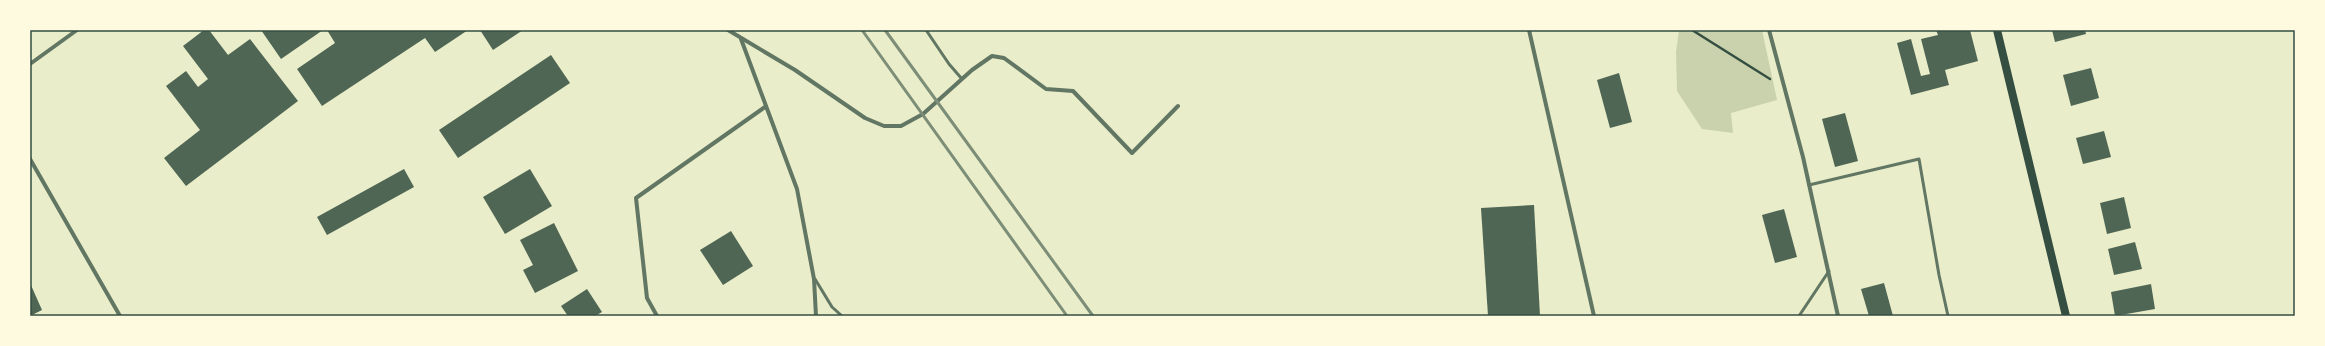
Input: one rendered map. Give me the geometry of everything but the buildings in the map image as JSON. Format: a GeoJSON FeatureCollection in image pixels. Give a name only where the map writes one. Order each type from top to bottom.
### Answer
{"type":"FeatureCollection","features":[{"type":"Feature","properties":{"kind":"main road"},"geometry":{"type":"LineString","coordinates":[[1996,30],[2066,316]]}},
{"type":"Feature","properties":{"kind":"street"},"geometry":{"type":"LineString","coordinates":[[30,64],[77,30]]}},
{"type":"Feature","properties":{"kind":"street"},"geometry":{"type":"LineString","coordinates":[[728,30],[795,70],[865,118],[884,126],[901,126],[923,114],[962,79],[992,56],[1004,58],[1046,89],[1073,91],[1132,153],[1178,106]]}},
{"type":"Feature","properties":{"kind":"street"},"geometry":{"type":"LineString","coordinates":[[1529,30],[1594,316]]}},
{"type":"Feature","properties":{"kind":"street"},"geometry":{"type":"LineString","coordinates":[[1769,30],[1809,185],[1838,316]]}},
{"type":"Feature","properties":{"kind":"street"},"geometry":{"type":"LineString","coordinates":[[741,39],[765,107],[797,189],[814,279],[816,316]]}},
{"type":"Feature","properties":{"kind":"street"},"geometry":{"type":"LineString","coordinates":[[657,316],[647,298],[636,198],[765,107]]}},
{"type":"Feature","properties":{"kind":"street"},"geometry":{"type":"LineString","coordinates":[[30,159],[120,316]]}},
{"type":"Feature","properties":{"kind":"lane"},"geometry":{"type":"LineString","coordinates":[[926,30],[948,64],[962,79]]}},
{"type":"Feature","properties":{"kind":"lane"},"geometry":{"type":"LineString","coordinates":[[1809,185],[1919,159],[1938,275],[1948,316]]}},
{"type":"Feature","properties":{"kind":"lane"},"geometry":{"type":"LineString","coordinates":[[1799,316],[1829,271]]}},
{"type":"Feature","properties":{"kind":"lane"},"geometry":{"type":"LineString","coordinates":[[814,279],[832,307],[842,316]]}},
{"type":"Feature","properties":{"kind":"path"},"geometry":{"type":"LineString","coordinates":[[1692,30],[1758,70],[1785,90]]}},
{"type":"Feature","properties":{"kind":"green space"},"geometry":{"type":"Polygon","coordinates":[[[1679,30],[1762,30],[1777,100],[1731,113],[1733,133],[1702,129],[1677,91],[1676,52],[1679,30]]]}},
{"type":"Feature","properties":{"kind":"railway"},"geometry":{"type":"LineString","coordinates":[[862,30],[1067,316]]}},
{"type":"Feature","properties":{"kind":"railway"},"geometry":{"type":"LineString","coordinates":[[885,30],[1093,316]]}}]}
